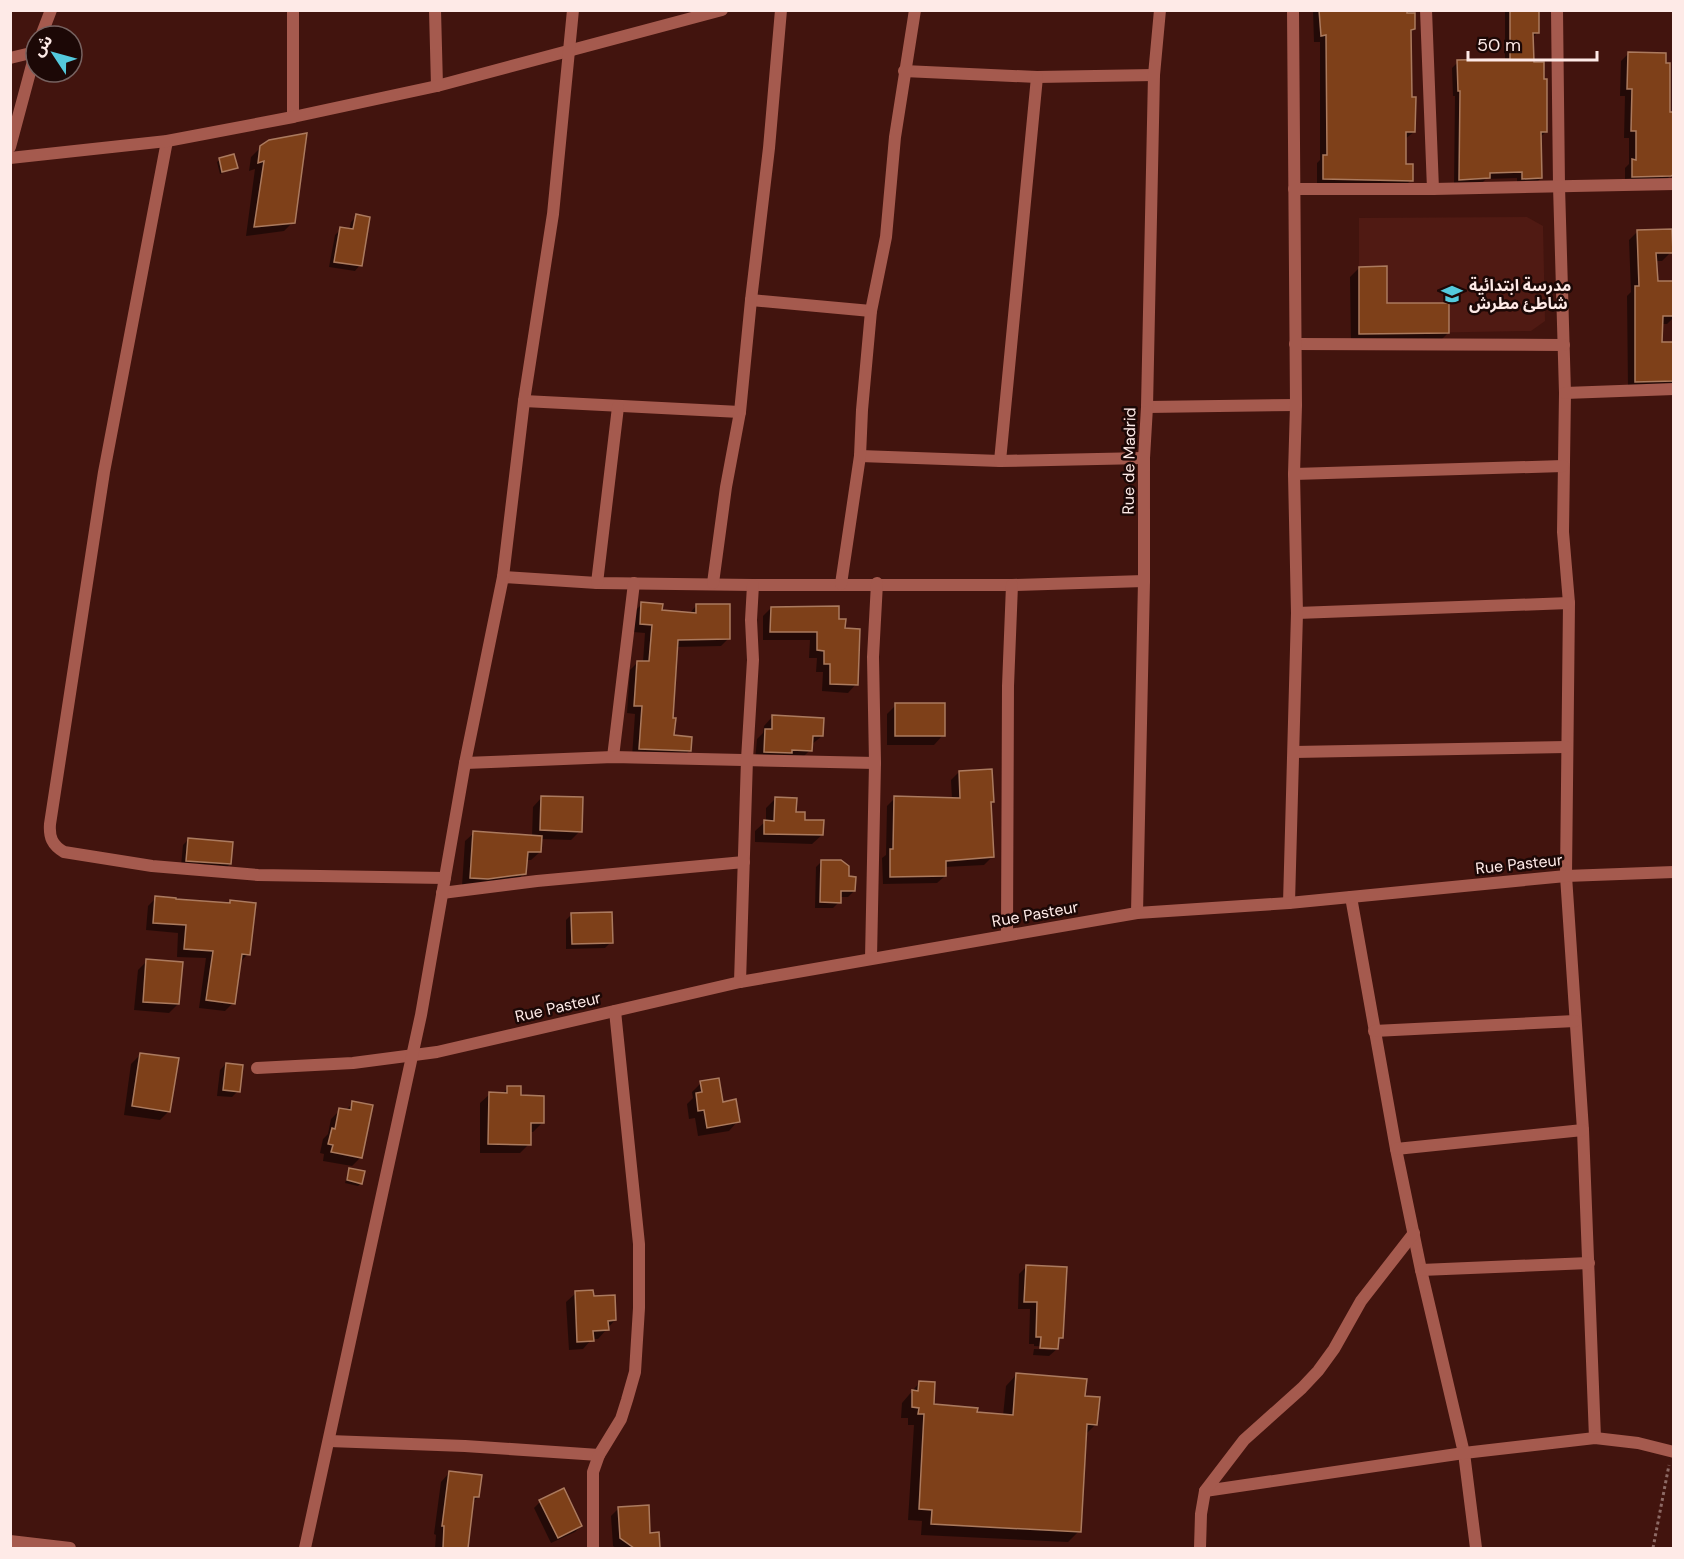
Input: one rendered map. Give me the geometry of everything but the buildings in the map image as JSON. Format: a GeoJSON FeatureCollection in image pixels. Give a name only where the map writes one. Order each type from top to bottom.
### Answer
{"type":"FeatureCollection","features":[{"type":"Feature","properties":{"kind":"street"},"geometry":{"type":"LineString","coordinates":[[293,10],[293,117]]}},
{"type":"Feature","properties":{"kind":"street"},"geometry":{"type":"LineString","coordinates":[[435,10],[436,86]]}},
{"type":"Feature","properties":{"kind":"street"},"geometry":{"type":"LineString","coordinates":[[305,1548],[412,1056],[465,763],[503,577],[524,401],[554,214],[573,10]]}},
{"type":"Feature","properties":{"kind":"street"},"geometry":{"type":"LineString","coordinates":[[10,158],[167,141],[293,117],[436,86],[722,10]]}},
{"type":"Feature","properties":{"kind":"street"},"geometry":{"type":"LineString","coordinates":[[713,583],[726,487],[740,412],[769,148],[781,10]]}},
{"type":"Feature","properties":{"kind":"street"},"geometry":{"type":"LineString","coordinates":[[841,584],[860,456],[871,311],[886,237],[895,137],[915,10]]}},
{"type":"Feature","properties":{"kind":"street","name":"Rue de Madrid"},"geometry":{"type":"LineString","coordinates":[[1137,914],[1144,582],[1144,458],[1155,75],[1160,10]]}},
{"type":"Feature","properties":{"kind":"street"},"geometry":{"type":"LineString","coordinates":[[1289,903],[1297,613],[1294,474],[1296,405],[1293,10]]}},
{"type":"Feature","properties":{"kind":"street"},"geometry":{"type":"LineString","coordinates":[[1426,10],[1433,189]]}},
{"type":"Feature","properties":{"kind":"street"},"geometry":{"type":"LineString","coordinates":[[1557,10],[1565,393],[1563,532],[1569,603],[1566,876],[1583,1130],[1595,1438]]}},
{"type":"Feature","properties":{"kind":"street"},"geometry":{"type":"LineString","coordinates":[[904,71],[1036,77],[1155,75]]}},
{"type":"Feature","properties":{"kind":"street"},"geometry":{"type":"LineString","coordinates":[[1000,461],[1036,77]]}},
{"type":"Feature","properties":{"kind":"street"},"geometry":{"type":"LineString","coordinates":[[10,147],[27,84]]}},
{"type":"Feature","properties":{"kind":"street"},"geometry":{"type":"LineString","coordinates":[[167,141],[104,472],[51,814],[51,840],[56,848],[64,852],[153,867],[258,875],[446,878]]}},
{"type":"Feature","properties":{"kind":"street"},"geometry":{"type":"LineString","coordinates":[[1294,189],[1433,189],[1674,184]]}},
{"type":"Feature","properties":{"kind":"street"},"geometry":{"type":"LineString","coordinates":[[751,300],[871,311]]}},
{"type":"Feature","properties":{"kind":"street"},"geometry":{"type":"LineString","coordinates":[[1295,344],[1564,345]]}},
{"type":"Feature","properties":{"kind":"street"},"geometry":{"type":"LineString","coordinates":[[1565,393],[1674,389]]}},
{"type":"Feature","properties":{"kind":"street"},"geometry":{"type":"LineString","coordinates":[[524,401],[740,412]]}},
{"type":"Feature","properties":{"kind":"street"},"geometry":{"type":"LineString","coordinates":[[1147,407],[1296,405]]}},
{"type":"Feature","properties":{"kind":"street"},"geometry":{"type":"LineString","coordinates":[[597,583],[618,407]]}},
{"type":"Feature","properties":{"kind":"street"},"geometry":{"type":"LineString","coordinates":[[860,456],[1000,461],[1144,458]]}},
{"type":"Feature","properties":{"kind":"street"},"geometry":{"type":"LineString","coordinates":[[1294,474],[1563,466]]}},
{"type":"Feature","properties":{"kind":"street"},"geometry":{"type":"LineString","coordinates":[[503,577],[597,583],[753,585],[1012,585],[1144,582]]}},
{"type":"Feature","properties":{"kind":"street"},"geometry":{"type":"LineString","coordinates":[[613,757],[634,583]]}},
{"type":"Feature","properties":{"kind":"street"},"geometry":{"type":"LineString","coordinates":[[871,958],[875,763],[873,657],[877,584]]}},
{"type":"Feature","properties":{"kind":"street"},"geometry":{"type":"LineString","coordinates":[[740,982],[747,759],[753,660],[751,620],[753,585]]}},
{"type":"Feature","properties":{"kind":"street"},"geometry":{"type":"LineString","coordinates":[[1007,936],[1008,686],[1012,585]]}},
{"type":"Feature","properties":{"kind":"street"},"geometry":{"type":"LineString","coordinates":[[1297,613],[1569,603]]}},
{"type":"Feature","properties":{"kind":"street"},"geometry":{"type":"LineString","coordinates":[[1294,752],[1566,747]]}},
{"type":"Feature","properties":{"kind":"street"},"geometry":{"type":"LineString","coordinates":[[465,763],[613,757],[875,763]]}},
{"type":"Feature","properties":{"kind":"street"},"geometry":{"type":"LineString","coordinates":[[442,893],[548,880],[744,862]]}},
{"type":"Feature","properties":{"kind":"street","name":"Rue Pasteur"},"geometry":{"type":"LineString","coordinates":[[257,1068],[353,1063],[412,1056],[740,982],[1137,914],[1289,903],[1566,876],[1674,872]]}},
{"type":"Feature","properties":{"kind":"street"},"geometry":{"type":"LineString","coordinates":[[1351,897],[1396,1149],[1421,1270],[1464,1453],[1476,1548]]}},
{"type":"Feature","properties":{"kind":"street"},"geometry":{"type":"LineString","coordinates":[[593,1548],[592,1472],[599,1455],[621,1419],[635,1372],[639,1308],[639,1244],[615,1011]]}},
{"type":"Feature","properties":{"kind":"street"},"geometry":{"type":"LineString","coordinates":[[1374,1031],[1575,1021]]}},
{"type":"Feature","properties":{"kind":"street"},"geometry":{"type":"LineString","coordinates":[[1396,1149],[1583,1130]]}},
{"type":"Feature","properties":{"kind":"street"},"geometry":{"type":"LineString","coordinates":[[1200,1548],[1201,1514],[1205,1491],[1244,1440],[1318,1371],[1334,1349],[1361,1301],[1414,1233]]}},
{"type":"Feature","properties":{"kind":"street"},"geometry":{"type":"LineString","coordinates":[[1421,1270],[1589,1263]]}},
{"type":"Feature","properties":{"kind":"street"},"geometry":{"type":"LineString","coordinates":[[1205,1491],[1464,1453],[1595,1438],[1638,1443],[1673,1452]]}},
{"type":"Feature","properties":{"kind":"street"},"geometry":{"type":"LineString","coordinates":[[329,1440],[599,1455]]}},
{"type":"Feature","properties":{"kind":"street"},"geometry":{"type":"LineString","coordinates":[[10,1541],[70,1548]]}},
{"type":"Feature","properties":{"kind":"path"},"geometry":{"type":"LineString","coordinates":[[1653,1548],[1673,1452]]}},
{"type":"Feature","properties":{"kind":"shaded area","name":"مدرسة ابتدائية شاطئ مطرش"},"geometry":{"type":"Polygon","coordinates":[[[1527,217],[1543,226],[1545,321],[1531,331],[1359,334],[1359,218],[1527,217]]]}},
{"type":"Feature","properties":{"kind":"place","name":"مدرسة ابتدائية شاطئ مطرش"},"geometry":{"type":"Point","coordinates":[1452,294]}}]}
